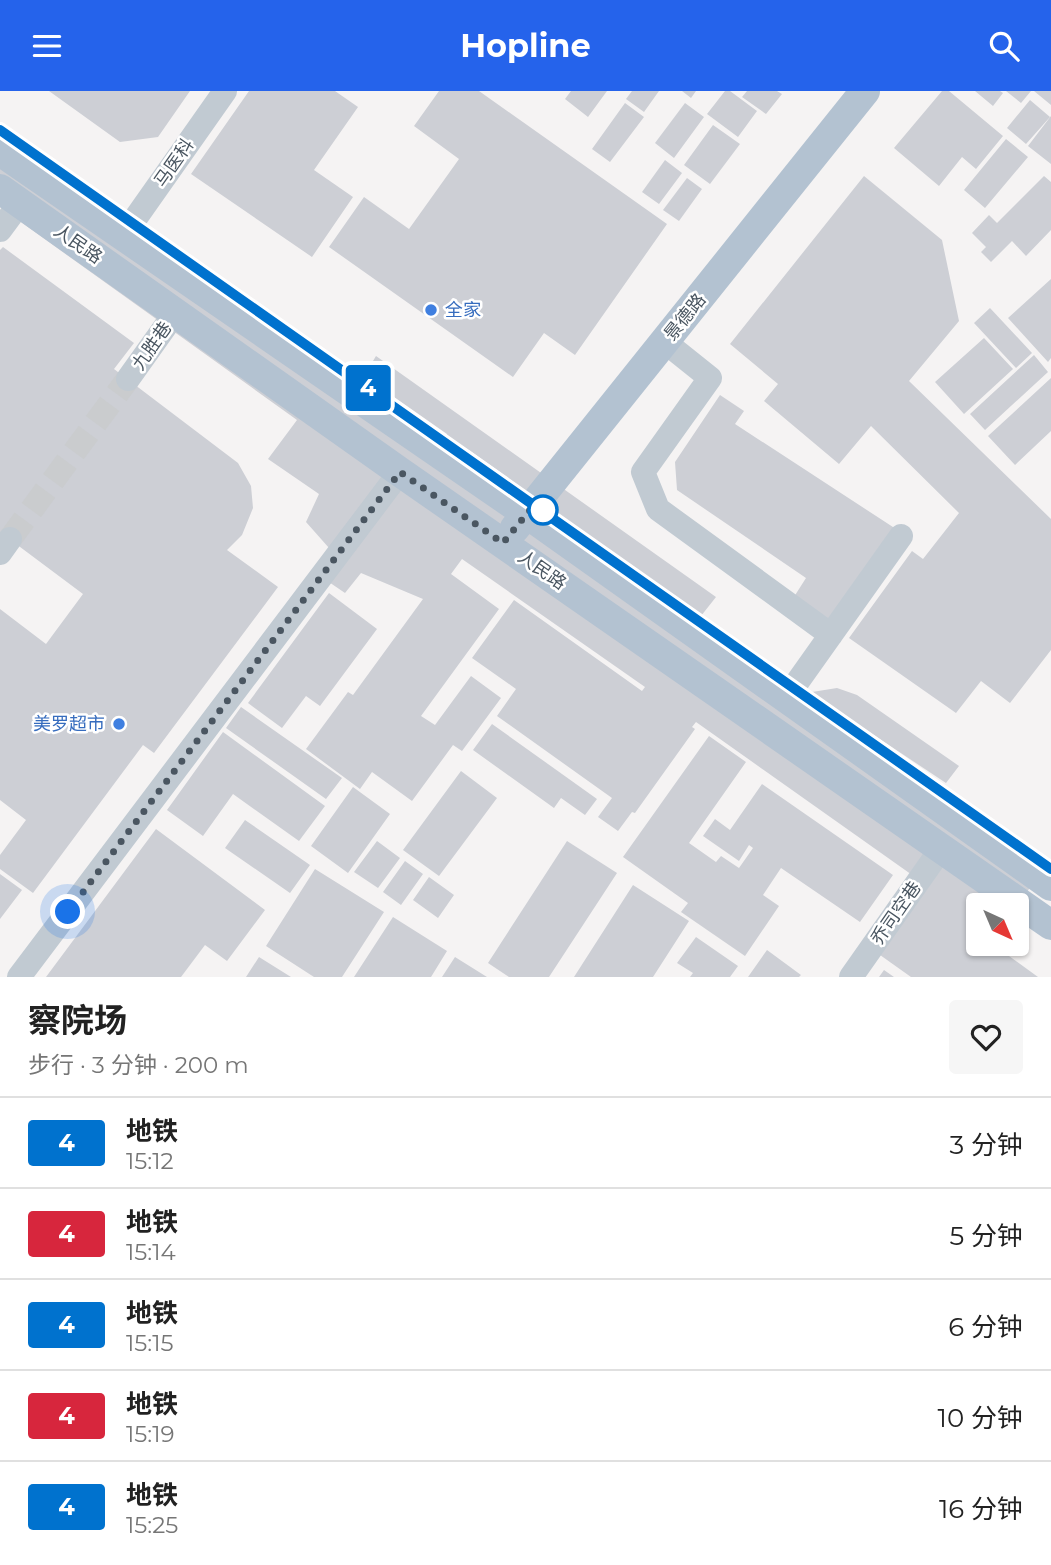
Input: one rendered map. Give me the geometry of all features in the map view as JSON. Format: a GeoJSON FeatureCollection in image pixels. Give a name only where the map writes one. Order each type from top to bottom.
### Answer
{"type":"FeatureCollection","features":[{"type":"Feature","properties":{"kind":"main road","name":"景德路"},"geometry":{"type":"LineString","coordinates":[[503,543],[865,91]]}},
{"type":"Feature","properties":{"kind":"main road","name":"人民路"},"geometry":{"type":"LineString","coordinates":[[0,151],[527,515],[1051,886]]}},
{"type":"Feature","properties":{"kind":"main road","name":"人民路"},"geometry":{"type":"LineString","coordinates":[[10,196],[400,472],[1051,925]]}},
{"type":"Feature","properties":{"kind":"street","name":"马医科"},"geometry":{"type":"LineString","coordinates":[[123,236],[225,91]]}},
{"type":"Feature","properties":{"kind":"street"},"geometry":{"type":"LineString","coordinates":[[0,230],[10,196]]}},
{"type":"Feature","properties":{"kind":"street","name":"九胜巷"},"geometry":{"type":"LineString","coordinates":[[128,379],[175,313]]}},
{"type":"Feature","properties":{"kind":"street"},"geometry":{"type":"LineString","coordinates":[[665,342],[710,379],[643,472],[658,509],[831,635]]}},
{"type":"Feature","properties":{"kind":"street"},"geometry":{"type":"LineString","coordinates":[[19,977],[400,472]]}},
{"type":"Feature","properties":{"kind":"street"},"geometry":{"type":"LineString","coordinates":[[786,698],[901,536]]}},
{"type":"Feature","properties":{"kind":"street","name":"乔司空巷"},"geometry":{"type":"LineString","coordinates":[[850,977],[942,849]]}},
{"type":"Feature","properties":{"kind":"building"},"geometry":{"type":"Polygon","coordinates":[[[49,91],[190,91],[158,137],[120,142],[49,91]]]}},
{"type":"Feature","properties":{"kind":"building"},"geometry":{"type":"Polygon","coordinates":[[[249,91],[335,91],[358,107],[314,170],[353,197],[312,257],[191,174],[249,91]]]}},
{"type":"Feature","properties":{"kind":"building"},"geometry":{"type":"Polygon","coordinates":[[[439,91],[479,91],[667,224],[575,355],[544,333],[513,377],[329,247],[364,197],[409,229],[459,159],[414,126],[439,91]]]}},
{"type":"Feature","properties":{"kind":"building"},"geometry":{"type":"Polygon","coordinates":[[[571,91],[607,91],[588,117],[565,99],[571,91]]]}},
{"type":"Feature","properties":{"kind":"building"},"geometry":{"type":"Polygon","coordinates":[[[632,91],[659,91],[644,112],[626,99],[632,91]]]}},
{"type":"Feature","properties":{"kind":"building"},"geometry":{"type":"Polygon","coordinates":[[[682,91],[696,91],[691,98],[682,91]]]}},
{"type":"Feature","properties":{"kind":"building"},"geometry":{"type":"Polygon","coordinates":[[[725,91],[730,91],[757,111],[738,137],[707,114],[725,91]]]}},
{"type":"Feature","properties":{"kind":"building"},"geometry":{"type":"Polygon","coordinates":[[[747,91],[777,91],[782,94],[766,114],[742,97],[747,91]]]}},
{"type":"Feature","properties":{"kind":"building"},"geometry":{"type":"Polygon","coordinates":[[[942,91],[949,91],[1003,136],[976,169],[962,157],[939,186],[894,148],[942,91]]]}},
{"type":"Feature","properties":{"kind":"building"},"geometry":{"type":"Polygon","coordinates":[[[975,91],[1000,91],[1003,93],[993,106],[975,91]]]}},
{"type":"Feature","properties":{"kind":"building"},"geometry":{"type":"Polygon","coordinates":[[[1006,91],[1031,91],[1021,103],[1006,91]]]}},
{"type":"Feature","properties":{"kind":"building"},"geometry":{"type":"Polygon","coordinates":[[[1034,91],[1051,91],[1051,105],[1034,91]]]}},
{"type":"Feature","properties":{"kind":"building"},"geometry":{"type":"Polygon","coordinates":[[[1030,100],[1050,117],[1026,144],[1007,128],[1030,100]]]}},
{"type":"Feature","properties":{"kind":"building"},"geometry":{"type":"Polygon","coordinates":[[[625,103],[644,117],[610,162],[592,149],[625,103]]]}},
{"type":"Feature","properties":{"kind":"building"},"geometry":{"type":"Polygon","coordinates":[[[685,103],[704,117],[674,158],[655,143],[685,103]]]}},
{"type":"Feature","properties":{"kind":"building"},"geometry":{"type":"Polygon","coordinates":[[[1051,116],[1051,164],[1028,146],[1051,116]]]}},
{"type":"Feature","properties":{"kind":"building"},"geometry":{"type":"Polygon","coordinates":[[[713,125],[740,144],[710,184],[684,165],[713,125]]]}},
{"type":"Feature","properties":{"kind":"building"},"geometry":{"type":"Polygon","coordinates":[[[0,139],[435,452],[447,434],[364,376],[376,356],[716,597],[701,616],[469,450],[457,468],[799,711],[812,692],[837,688],[857,695],[959,766],[946,783],[842,714],[830,711],[822,713],[1042,870],[1026,893],[966,893],[966,956],[1009,956],[1038,977],[911,977],[873,950],[922,882],[696,722],[692,727],[695,729],[635,813],[632,812],[618,831],[598,817],[612,798],[497,716],[516,689],[472,658],[514,600],[642,691],[645,687],[462,559],[451,574],[499,609],[421,716],[435,725],[471,676],[501,698],[462,751],[453,745],[412,801],[372,772],[360,789],[306,749],[348,692],[353,695],[423,599],[361,573],[345,593],[323,578],[337,557],[306,522],[319,494],[268,459],[297,420],[0,207],[0,139]]]}},
{"type":"Feature","properties":{"kind":"building"},"geometry":{"type":"Polygon","coordinates":[[[1006,139],[1028,157],[985,208],[964,190],[1006,139]]]}},
{"type":"Feature","properties":{"kind":"building"},"geometry":{"type":"Polygon","coordinates":[[[665,160],[682,173],[659,204],[642,192],[665,160]]]}},
{"type":"Feature","properties":{"kind":"building"},"geometry":{"type":"Polygon","coordinates":[[[864,176],[942,240],[959,321],[909,381],[1051,519],[1051,650],[1010,703],[981,681],[956,713],[849,638],[912,551],[923,559],[959,513],[871,426],[839,464],[764,401],[778,384],[730,344],[864,176]]]}},
{"type":"Feature","properties":{"kind":"building"},"geometry":{"type":"Polygon","coordinates":[[[1044,176],[1051,182],[1051,230],[1026,256],[1012,241],[991,262],[981,252],[986,247],[972,233],[989,215],[997,223],[1044,176]]]}},
{"type":"Feature","properties":{"kind":"building"},"geometry":{"type":"Polygon","coordinates":[[[687,178],[702,189],[679,221],[663,210],[687,178]]]}},
{"type":"Feature","properties":{"kind":"building"},"geometry":{"type":"Polygon","coordinates":[[[3,247],[134,343],[114,369],[238,463],[251,486],[253,508],[242,535],[227,550],[278,587],[154,753],[143,745],[33,893],[0,869],[0,855],[26,820],[0,800],[0,609],[46,644],[83,594],[0,532],[0,250],[3,247]]]}},
{"type":"Feature","properties":{"kind":"building"},"geometry":{"type":"Polygon","coordinates":[[[1051,279],[1051,358],[1048,362],[1008,318],[1051,279]]]}},
{"type":"Feature","properties":{"kind":"building"},"geometry":{"type":"Polygon","coordinates":[[[990,308],[1032,353],[1016,368],[974,323],[990,308]]]}},
{"type":"Feature","properties":{"kind":"building"},"geometry":{"type":"Polygon","coordinates":[[[984,338],[1013,369],[964,414],[935,382],[984,338]]]}},
{"type":"Feature","properties":{"kind":"building"},"geometry":{"type":"Polygon","coordinates":[[[1034,355],[1048,372],[985,430],[970,414],[1034,355]]]}},
{"type":"Feature","properties":{"kind":"building"},"geometry":{"type":"Polygon","coordinates":[[[1051,378],[1051,431],[1015,465],[988,436],[1051,378]]]}},
{"type":"Feature","properties":{"kind":"building"},"geometry":{"type":"Polygon","coordinates":[[[720,395],[744,411],[735,424],[896,529],[827,623],[792,600],[806,578],[677,490],[675,462],[720,395]]]}},
{"type":"Feature","properties":{"kind":"building"},"geometry":{"type":"Polygon","coordinates":[[[329,593],[377,629],[320,706],[306,696],[282,728],[248,703],[329,593]]]}},
{"type":"Feature","properties":{"kind":"building"},"geometry":{"type":"Polygon","coordinates":[[[241,707],[342,778],[326,799],[226,728],[241,707]]]}},
{"type":"Feature","properties":{"kind":"building"},"geometry":{"type":"Polygon","coordinates":[[[492,724],[597,799],[585,815],[561,798],[554,808],[473,750],[492,724]]]}},
{"type":"Feature","properties":{"kind":"building"},"geometry":{"type":"Polygon","coordinates":[[[223,732],[325,806],[299,841],[233,794],[203,836],[167,810],[223,732]]]}},
{"type":"Feature","properties":{"kind":"building"},"geometry":{"type":"Polygon","coordinates":[[[709,736],[746,762],[689,843],[716,862],[721,856],[739,868],[753,848],[749,845],[739,861],[703,836],[715,819],[730,830],[762,784],[893,875],[860,922],[781,868],[763,895],[779,906],[745,956],[681,912],[688,903],[623,857],[709,736]]]}},
{"type":"Feature","properties":{"kind":"building"},"geometry":{"type":"Polygon","coordinates":[[[461,771],[497,798],[439,876],[403,850],[461,771]]]}},
{"type":"Feature","properties":{"kind":"building"},"geometry":{"type":"Polygon","coordinates":[[[353,787],[390,814],[348,873],[311,846],[353,787]]]}},
{"type":"Feature","properties":{"kind":"building"},"geometry":{"type":"Polygon","coordinates":[[[245,820],[310,865],[290,893],[225,848],[245,820]]]}},
{"type":"Feature","properties":{"kind":"building"},"geometry":{"type":"Polygon","coordinates":[[[156,829],[265,910],[227,961],[205,945],[181,977],[46,977],[156,829]]]}},
{"type":"Feature","properties":{"kind":"building"},"geometry":{"type":"Polygon","coordinates":[[[377,841],[400,858],[378,888],[354,872],[377,841]]]}},
{"type":"Feature","properties":{"kind":"building"},"geometry":{"type":"Polygon","coordinates":[[[567,841],[617,873],[549,977],[509,977],[488,963],[567,841]]]}},
{"type":"Feature","properties":{"kind":"building"},"geometry":{"type":"Polygon","coordinates":[[[405,861],[423,874],[401,905],[383,892],[405,861]]]}},
{"type":"Feature","properties":{"kind":"building"},"geometry":{"type":"Polygon","coordinates":[[[315,869],[384,912],[342,977],[314,977],[266,946],[315,869]]]}},
{"type":"Feature","properties":{"kind":"building"},"geometry":{"type":"Polygon","coordinates":[[[0,874],[22,890],[0,919],[0,874]]]}},
{"type":"Feature","properties":{"kind":"building"},"geometry":{"type":"Polygon","coordinates":[[[429,877],[454,895],[438,918],[413,900],[429,877]]]}},
{"type":"Feature","properties":{"kind":"building"},"geometry":{"type":"Polygon","coordinates":[[[633,885],[689,921],[653,977],[574,977],[633,885]]]}},
{"type":"Feature","properties":{"kind":"building"},"geometry":{"type":"Polygon","coordinates":[[[393,917],[447,951],[431,977],[354,977],[393,917]]]}},
{"type":"Feature","properties":{"kind":"building"},"geometry":{"type":"Polygon","coordinates":[[[696,937],[738,966],[730,977],[690,977],[693,973],[677,963],[696,937]]]}},
{"type":"Feature","properties":{"kind":"building"},"geometry":{"type":"Polygon","coordinates":[[[767,950],[801,975],[748,977],[767,950]]]}},
{"type":"Feature","properties":{"kind":"building"},"geometry":{"type":"Polygon","coordinates":[[[259,957],[291,977],[246,977],[259,957]]]}},
{"type":"Feature","properties":{"kind":"building"},"geometry":{"type":"Polygon","coordinates":[[[455,957],[487,977],[442,977],[455,957]]]}},
{"type":"Feature","properties":{"kind":"building"},"geometry":{"type":"Polygon","coordinates":[[[884,970],[894,977],[879,977],[884,970]]]}},
{"type":"Feature","properties":{"kind":"tunnel"},"geometry":{"type":"LineString","coordinates":[[10,539],[128,379]]}},
{"type":"Feature","properties":{"kind":"metro line","name":"4"},"geometry":{"type":"LineString","coordinates":[[0,130],[1051,869]]}},
{"type":"Feature","properties":{"kind":"place","name":"全家"},"geometry":{"type":"Point","coordinates":[431,310]}},
{"type":"Feature","properties":{"kind":"place","name":"美罗超市"},"geometry":{"type":"Point","coordinates":[119,724]}},
{"type":"Feature","properties":{"kind":"route"},"geometry":{"type":"LineString","coordinates":[[68,912],[400,472],[503,543],[539,499],[543,510]]}}]}
